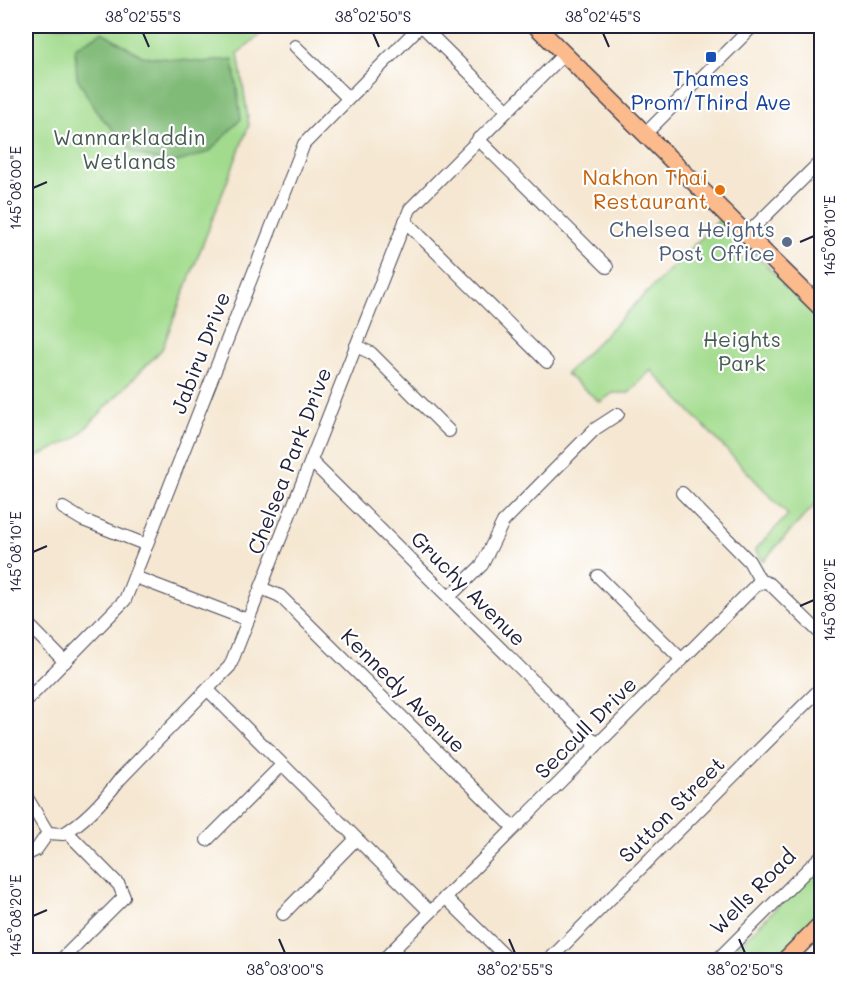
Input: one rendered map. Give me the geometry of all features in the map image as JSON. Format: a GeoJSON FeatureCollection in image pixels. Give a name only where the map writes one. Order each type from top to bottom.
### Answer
{"type":"FeatureCollection","features":[{"type":"Feature","properties":{"kind":"main road"},"geometry":{"type":"LineString","coordinates":[[543,28],[645,134],[822,309]]}},
{"type":"Feature","properties":{"kind":"main road"},"geometry":{"type":"LineString","coordinates":[[785,960],[822,923]]}},
{"type":"Feature","properties":{"kind":"street","name":"Jabiru Drive"},"geometry":{"type":"LineString","coordinates":[[27,700],[125,600],[304,144],[347,97],[421,26]]}},
{"type":"Feature","properties":{"kind":"street"},"geometry":{"type":"LineString","coordinates":[[421,26],[507,110]]}},
{"type":"Feature","properties":{"kind":"street"},"geometry":{"type":"LineString","coordinates":[[645,134],[753,26]]}},
{"type":"Feature","properties":{"kind":"street"},"geometry":{"type":"LineString","coordinates":[[295,46],[347,97]]}},
{"type":"Feature","properties":{"kind":"street","name":"Chelsea Park Drive"},"geometry":{"type":"LineString","coordinates":[[67,832],[109,794],[120,778],[230,666],[405,220],[422,195],[565,53]]}},
{"type":"Feature","properties":{"kind":"street"},"geometry":{"type":"LineString","coordinates":[[478,140],[607,267]]}},
{"type":"Feature","properties":{"kind":"street"},"geometry":{"type":"LineString","coordinates":[[746,235],[822,160]]}},
{"type":"Feature","properties":{"kind":"street"},"geometry":{"type":"LineString","coordinates":[[405,220],[547,362]]}},
{"type":"Feature","properties":{"kind":"street"},"geometry":{"type":"LineString","coordinates":[[356,346],[371,353],[449,431]]}},
{"type":"Feature","properties":{"kind":"street"},"geometry":{"type":"LineString","coordinates":[[449,597],[482,565],[496,531],[503,522],[596,429],[618,414]]}},
{"type":"Feature","properties":{"kind":"street","name":"Gruchy Avenue"},"geometry":{"type":"LineString","coordinates":[[311,461],[597,744]]}},
{"type":"Feature","properties":{"kind":"street"},"geometry":{"type":"LineString","coordinates":[[682,494],[749,561],[761,582],[776,589],[822,635]]}},
{"type":"Feature","properties":{"kind":"street"},"geometry":{"type":"LineString","coordinates":[[63,508],[83,520],[147,545]]}},
{"type":"Feature","properties":{"kind":"street"},"geometry":{"type":"LineString","coordinates":[[598,576],[682,660]]}},
{"type":"Feature","properties":{"kind":"street"},"geometry":{"type":"LineString","coordinates":[[135,577],[248,620]]}},
{"type":"Feature","properties":{"kind":"street","name":"Seccull Drive"},"geometry":{"type":"LineString","coordinates":[[383,960],[761,582]]}},
{"type":"Feature","properties":{"kind":"street","name":"Kennedy Avenue"},"geometry":{"type":"LineString","coordinates":[[261,588],[280,596],[514,828]]}},
{"type":"Feature","properties":{"kind":"street"},"geometry":{"type":"LineString","coordinates":[[26,622],[65,662]]}},
{"type":"Feature","properties":{"kind":"street","name":"Sutton Street"},"geometry":{"type":"LineString","coordinates":[[549,960],[822,687]]}},
{"type":"Feature","properties":{"kind":"street"},"geometry":{"type":"LineString","coordinates":[[208,690],[430,912]]}},
{"type":"Feature","properties":{"kind":"street"},"geometry":{"type":"LineString","coordinates":[[207,840],[282,765]]}},
{"type":"Feature","properties":{"kind":"street"},"geometry":{"type":"LineString","coordinates":[[26,796],[48,833],[57,836],[67,832],[119,885],[124,897],[63,958]]}},
{"type":"Feature","properties":{"kind":"street"},"geometry":{"type":"LineString","coordinates":[[26,855],[36,850],[48,833]]}},
{"type":"Feature","properties":{"kind":"street"},"geometry":{"type":"LineString","coordinates":[[283,914],[356,839]]}},
{"type":"Feature","properties":{"kind":"street","name":"Wells Road"},"geometry":{"type":"LineString","coordinates":[[717,960],[822,855]]}},
{"type":"Feature","properties":{"kind":"street"},"geometry":{"type":"LineString","coordinates":[[445,897],[509,960]]}},
{"type":"Feature","properties":{"kind":"green space","name":"Wannarkladdin Wetlands"},"geometry":{"type":"Polygon","coordinates":[[[26,26],[270,26],[238,53],[249,125],[162,349],[76,438],[26,462],[26,26]]]}},
{"type":"Feature","properties":{"kind":"green space"},"geometry":{"type":"Polygon","coordinates":[[[102,32],[142,56],[202,62],[233,59],[241,119],[209,152],[171,164],[134,153],[95,110],[77,77],[75,48],[102,32]]]}},
{"type":"Feature","properties":{"kind":"green space","name":"Heights Park"},"geometry":{"type":"Polygon","coordinates":[[[720,219],[821,320],[821,498],[763,561],[755,550],[788,515],[651,370],[629,393],[613,393],[600,402],[566,374],[720,219]]]}},
{"type":"Feature","properties":{"kind":"green space"},"geometry":{"type":"Polygon","coordinates":[[[821,862],[821,914],[776,960],[725,960],[821,862]]]}},
{"type":"Feature","properties":{"kind":"place","name":"Thames Prom/Third Ave"},"geometry":{"type":"Point","coordinates":[711,57]}},
{"type":"Feature","properties":{"kind":"place","name":"Nakhon Thai Restaurant"},"geometry":{"type":"Point","coordinates":[720,190]}},
{"type":"Feature","properties":{"kind":"place","name":"Chelsea Heights Post Office"},"geometry":{"type":"Point","coordinates":[787,242]}}]}
